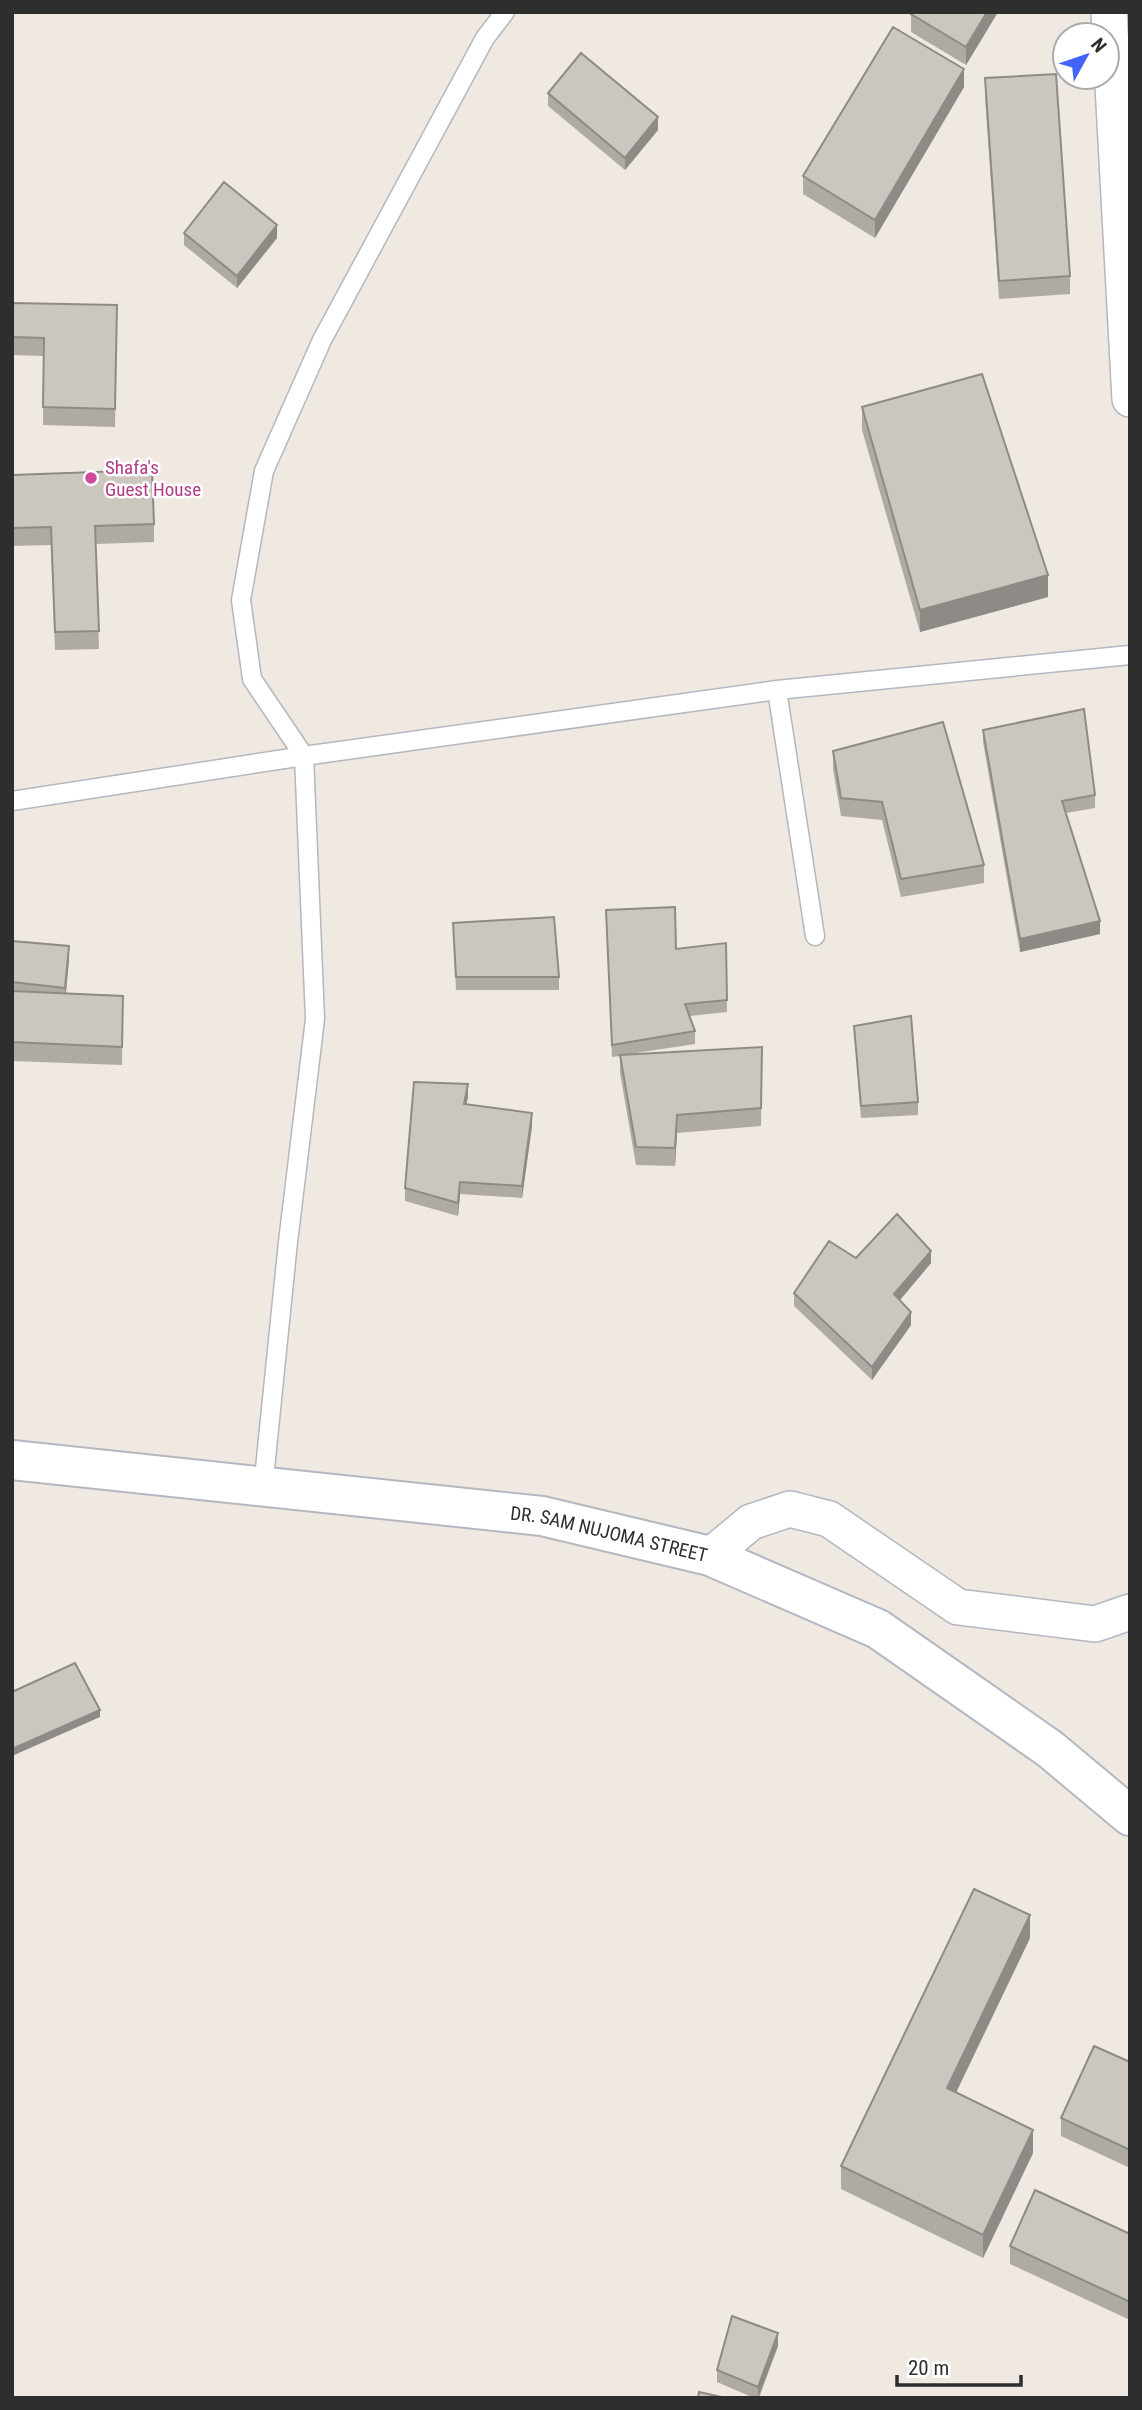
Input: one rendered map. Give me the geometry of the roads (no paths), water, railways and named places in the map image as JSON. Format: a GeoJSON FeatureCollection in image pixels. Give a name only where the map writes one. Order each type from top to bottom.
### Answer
{"type":"FeatureCollection","features":[{"type":"Feature","properties":{"kind":"street"},"geometry":{"type":"LineString","coordinates":[[1109,12],[1130,399]]}},
{"type":"Feature","properties":{"kind":"street","name":"DR. SAM NUJOMA STREET"},"geometry":{"type":"LineString","coordinates":[[14,1463],[542,1516],[710,1556],[878,1629],[1051,1749],[1130,1816]]}},
{"type":"Feature","properties":{"kind":"street"},"geometry":{"type":"LineString","coordinates":[[710,1556],[751,1522],[790,1509],[829,1519],[958,1607],[1095,1624],[1130,1612]]}},
{"type":"Feature","properties":{"kind":"lane"},"geometry":{"type":"LineString","coordinates":[[263,1488],[288,1241],[315,1019],[304,756],[252,679],[241,600],[264,471],[322,340],[485,38],[505,12]]}},
{"type":"Feature","properties":{"kind":"lane"},"geometry":{"type":"LineString","coordinates":[[12,801],[304,756],[777,690],[1130,655]]}},
{"type":"Feature","properties":{"kind":"lane"},"geometry":{"type":"LineString","coordinates":[[777,690],[815,936]]}},
{"type":"Feature","properties":{"kind":"place","name":"Shafa's Guest House"},"geometry":{"type":"Point","coordinates":[91,478]}}]}
